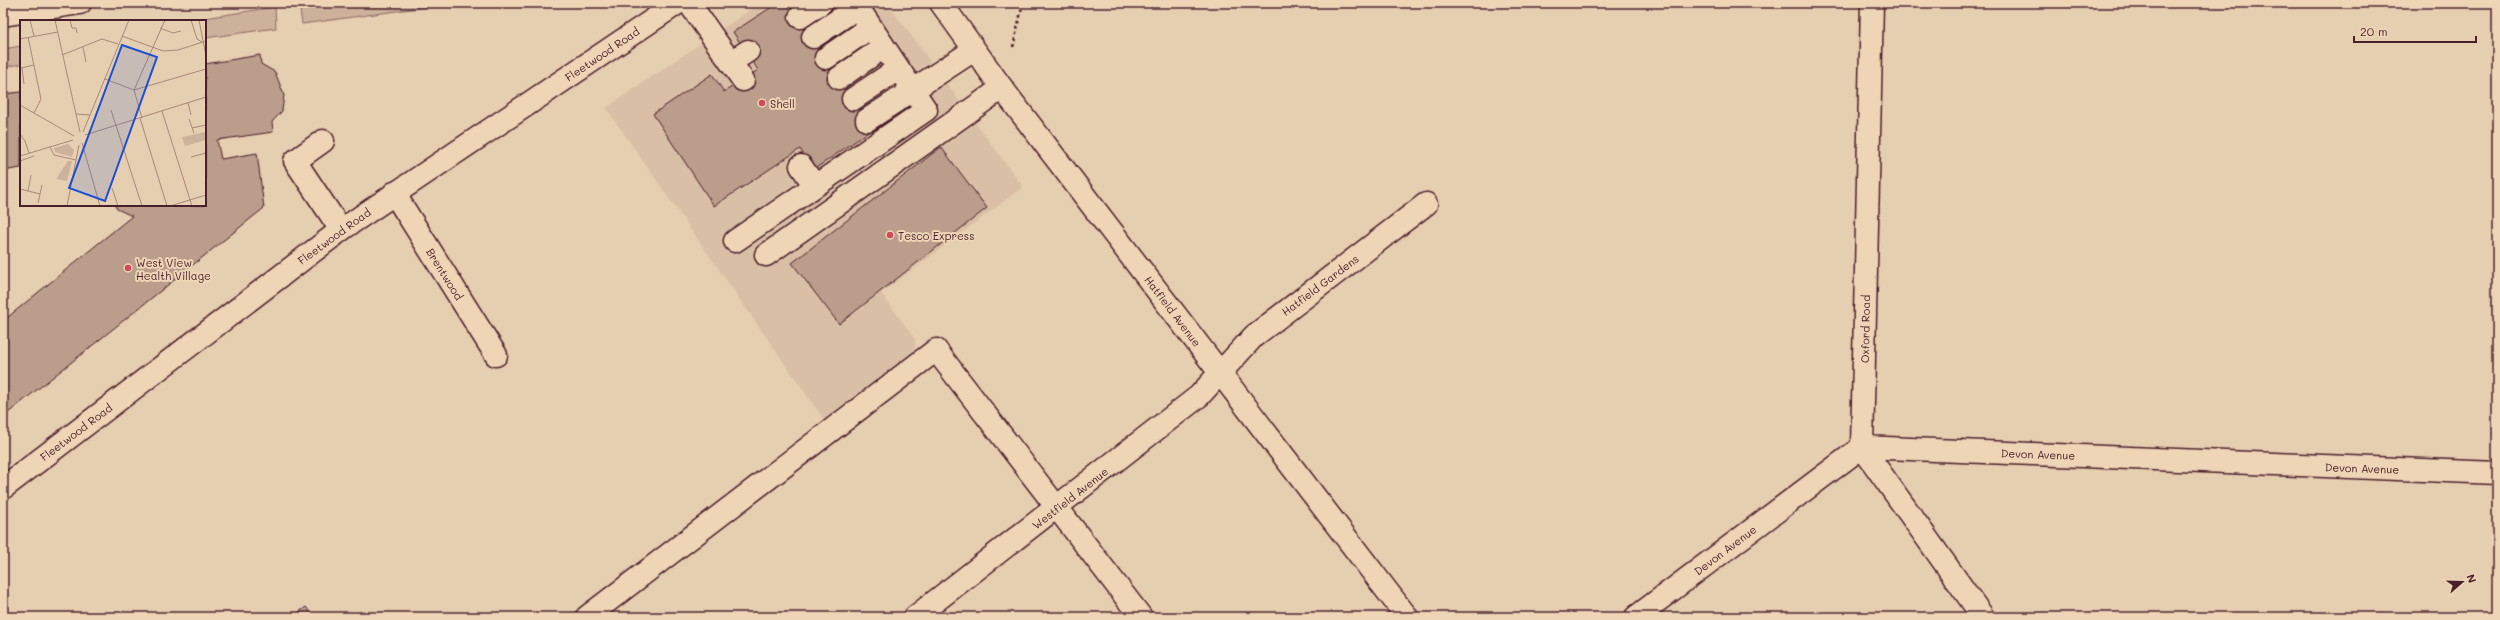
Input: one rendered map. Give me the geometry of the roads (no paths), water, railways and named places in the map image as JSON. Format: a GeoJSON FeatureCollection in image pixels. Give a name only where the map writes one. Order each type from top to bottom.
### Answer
{"type":"FeatureCollection","features":[{"type":"Feature","properties":{"kind":"street"},"geometry":{"type":"LineString","coordinates":[[3,14],[80,3]]}},
{"type":"Feature","properties":{"kind":"street","name":"Fleetwood Road"},"geometry":{"type":"LineString","coordinates":[[3,488],[341,230],[678,3]]}},
{"type":"Feature","properties":{"kind":"street"},"geometry":{"type":"LineString","coordinates":[[689,3],[739,57],[743,80]]}},
{"type":"Feature","properties":{"kind":"street"},"geometry":{"type":"LineString","coordinates":[[800,17],[821,3]]}},
{"type":"Feature","properties":{"kind":"street","name":"Hatfield Avenue"},"geometry":{"type":"LineString","coordinates":[[941,3],[996,80],[1407,617]]}},
{"type":"Feature","properties":{"kind":"street","name":"Oxford Road"},"geometry":{"type":"LineString","coordinates":[[1862,447],[1872,3]]}},
{"type":"Feature","properties":{"kind":"street"},"geometry":{"type":"LineString","coordinates":[[735,241],[926,110],[856,5],[813,37]]}},
{"type":"Feature","properties":{"kind":"street"},"geometry":{"type":"LineString","coordinates":[[826,58],[871,27]]}},
{"type":"Feature","properties":{"kind":"street"},"geometry":{"type":"LineString","coordinates":[[839,78],[884,47]]}},
{"type":"Feature","properties":{"kind":"street"},"geometry":{"type":"LineString","coordinates":[[867,120],[912,89],[974,50]]}},
{"type":"Feature","properties":{"kind":"street"},"geometry":{"type":"LineString","coordinates":[[853,99],[898,69]]}},
{"type":"Feature","properties":{"kind":"street"},"geometry":{"type":"LineString","coordinates":[[766,255],[996,80]]}},
{"type":"Feature","properties":{"kind":"street"},"geometry":{"type":"LineString","coordinates":[[323,141],[294,161],[341,230]]}},
{"type":"Feature","properties":{"kind":"street"},"geometry":{"type":"LineString","coordinates":[[800,160],[815,186]]}},
{"type":"Feature","properties":{"kind":"street","name":"Brentwood"},"geometry":{"type":"LineString","coordinates":[[394,193],[496,355]]}},
{"type":"Feature","properties":{"kind":"street","name":"Hatfield Gardens"},"geometry":{"type":"LineString","coordinates":[[1221,374],[1254,336],[1426,204]]}},
{"type":"Feature","properties":{"kind":"street"},"geometry":{"type":"LineString","coordinates":[[587,617],[936,350],[1141,617]]}},
{"type":"Feature","properties":{"kind":"street","name":"Westfield Avenue"},"geometry":{"type":"LineString","coordinates":[[915,617],[1058,508],[1200,396],[1221,374]]}},
{"type":"Feature","properties":{"kind":"street"},"geometry":{"type":"LineString","coordinates":[[1862,447],[1983,617]]}},
{"type":"Feature","properties":{"kind":"street","name":"Devon Avenue"},"geometry":{"type":"LineString","coordinates":[[1636,617],[1862,447],[2497,473]]}},
{"type":"Feature","properties":{"kind":"place","name":"Shell"},"geometry":{"type":"Point","coordinates":[762,103]}},
{"type":"Feature","properties":{"kind":"place","name":"Tesco Express"},"geometry":{"type":"Point","coordinates":[890,235]}},
{"type":"Feature","properties":{"kind":"place","name":"West View Health Village"},"geometry":{"type":"Point","coordinates":[128,268]}}]}
